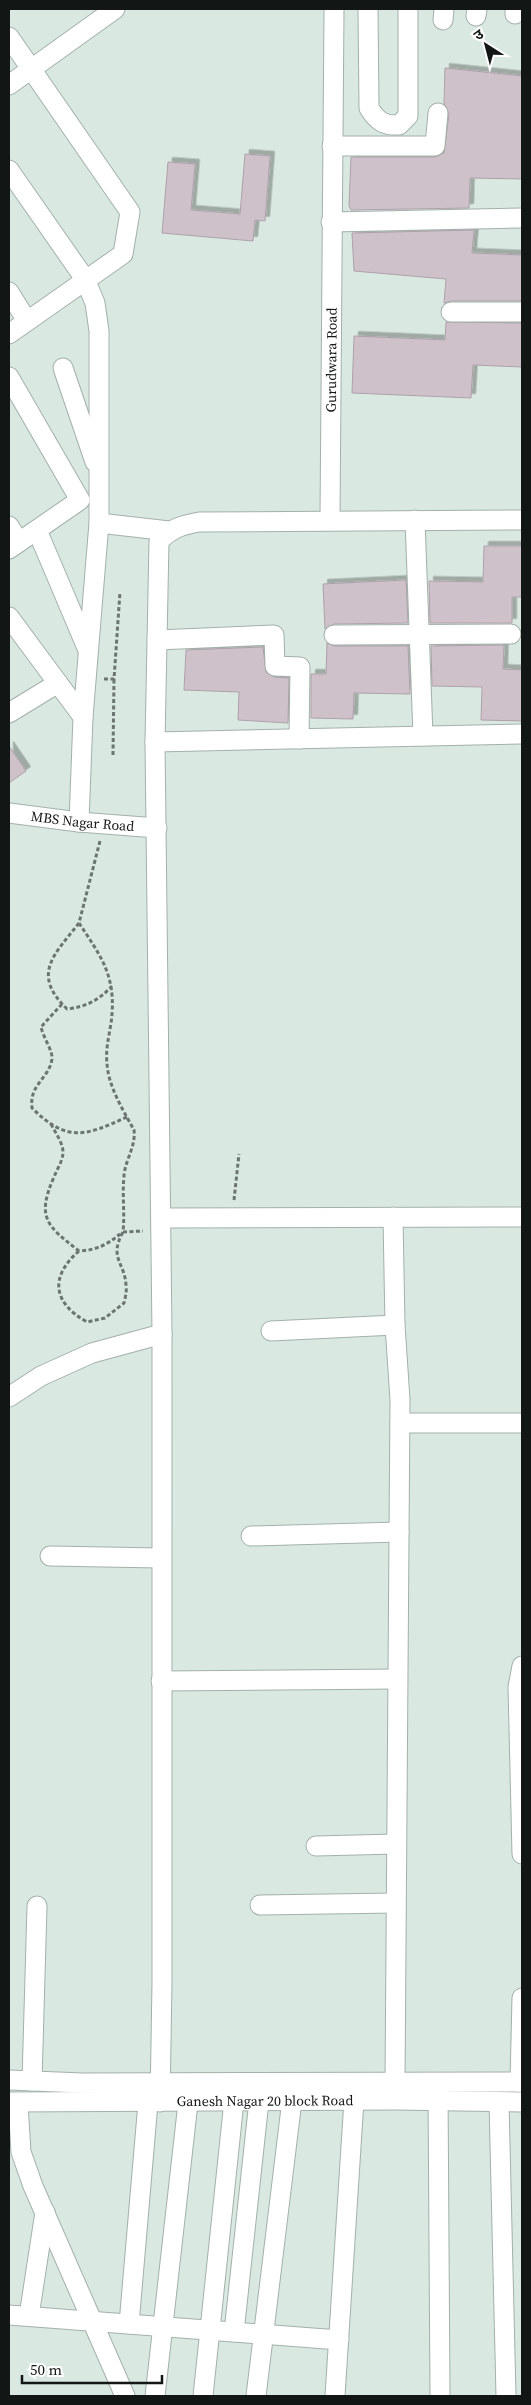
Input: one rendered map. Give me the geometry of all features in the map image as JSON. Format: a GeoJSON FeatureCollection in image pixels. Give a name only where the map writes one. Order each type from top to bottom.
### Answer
{"type":"FeatureCollection","features":[{"type":"Feature","properties":{"kind":"street"},"geometry":{"type":"LineString","coordinates":[[9,85],[115,9]]}},
{"type":"Feature","properties":{"kind":"street","name":"Gurudwara Road"},"geometry":{"type":"LineString","coordinates":[[330,520],[334,9]]}},
{"type":"Feature","properties":{"kind":"street"},"geometry":{"type":"LineString","coordinates":[[368,9],[369,108],[374,117],[386,126],[398,125],[408,116],[408,9]]}},
{"type":"Feature","properties":{"kind":"street"},"geometry":{"type":"LineString","coordinates":[[9,38],[130,212],[123,254],[9,334]]}},
{"type":"Feature","properties":{"kind":"street"},"geometry":{"type":"LineString","coordinates":[[332,146],[435,146],[438,113]]}},
{"type":"Feature","properties":{"kind":"street"},"geometry":{"type":"LineString","coordinates":[[9,170],[86,279],[94,303],[99,330],[99,523],[83,717],[79,822]]}},
{"type":"Feature","properties":{"kind":"street"},"geometry":{"type":"LineString","coordinates":[[331,222],[522,218]]}},
{"type":"Feature","properties":{"kind":"street"},"geometry":{"type":"LineString","coordinates":[[9,292],[28,321]]}},
{"type":"Feature","properties":{"kind":"street"},"geometry":{"type":"LineString","coordinates":[[451,312],[522,312]]}},
{"type":"Feature","properties":{"kind":"street"},"geometry":{"type":"LineString","coordinates":[[63,368],[100,478]]}},
{"type":"Feature","properties":{"kind":"street"},"geometry":{"type":"LineString","coordinates":[[9,377],[80,500],[14,545],[9,526]]}},
{"type":"Feature","properties":{"kind":"street"},"geometry":{"type":"LineString","coordinates":[[415,520],[423,736]]}},
{"type":"Feature","properties":{"kind":"street"},"geometry":{"type":"LineString","coordinates":[[129,2324],[154,2103],[162,2082],[160,1558],[162,1334],[155,742],[160,540],[169,531],[180,525],[199,522],[522,520]]}},
{"type":"Feature","properties":{"kind":"street"},"geometry":{"type":"LineString","coordinates":[[99,523],[169,531]]}},
{"type":"Feature","properties":{"kind":"street"},"geometry":{"type":"LineString","coordinates":[[37,530],[88,650]]}},
{"type":"Feature","properties":{"kind":"street"},"geometry":{"type":"LineString","coordinates":[[9,617],[83,717]]}},
{"type":"Feature","properties":{"kind":"street"},"geometry":{"type":"LineString","coordinates":[[334,635],[510,634]]}},
{"type":"Feature","properties":{"kind":"street"},"geometry":{"type":"LineString","coordinates":[[157,640],[274,635],[275,666],[300,667],[299,739]]}},
{"type":"Feature","properties":{"kind":"street"},"geometry":{"type":"LineString","coordinates":[[9,713],[58,683]]}},
{"type":"Feature","properties":{"kind":"street"},"geometry":{"type":"LineString","coordinates":[[155,742],[522,734]]}},
{"type":"Feature","properties":{"kind":"street","name":"MBS Nagar Road"},"geometry":{"type":"LineString","coordinates":[[9,813],[79,822],[157,828]]}},
{"type":"Feature","properties":{"kind":"street"},"geometry":{"type":"LineString","coordinates":[[394,1217],[395,1325],[400,1423],[395,2082]]}},
{"type":"Feature","properties":{"kind":"street"},"geometry":{"type":"LineString","coordinates":[[161,1224],[231,1218],[522,1217]]}},
{"type":"Feature","properties":{"kind":"street"},"geometry":{"type":"LineString","coordinates":[[272,1331],[395,1325]]}},
{"type":"Feature","properties":{"kind":"street"},"geometry":{"type":"LineString","coordinates":[[9,1397],[41,1376],[92,1352],[162,1334]]}},
{"type":"Feature","properties":{"kind":"street"},"geometry":{"type":"LineString","coordinates":[[400,1423],[522,1423]]}},
{"type":"Feature","properties":{"kind":"street"},"geometry":{"type":"LineString","coordinates":[[251,1536],[399,1532]]}},
{"type":"Feature","properties":{"kind":"street"},"geometry":{"type":"LineString","coordinates":[[50,1556],[160,1558]]}},
{"type":"Feature","properties":{"kind":"street"},"geometry":{"type":"LineString","coordinates":[[522,1666],[518,1687],[522,1754],[522,1854]]}},
{"type":"Feature","properties":{"kind":"street"},"geometry":{"type":"LineString","coordinates":[[161,1681],[397,1679]]}},
{"type":"Feature","properties":{"kind":"street"},"geometry":{"type":"LineString","coordinates":[[316,1846],[396,1844]]}},
{"type":"Feature","properties":{"kind":"street"},"geometry":{"type":"LineString","coordinates":[[260,1905],[395,1903]]}},
{"type":"Feature","properties":{"kind":"street"},"geometry":{"type":"LineString","coordinates":[[32,2081],[37,1906]]}},
{"type":"Feature","properties":{"kind":"street"},"geometry":{"type":"LineString","coordinates":[[521,2082],[522,1998]]}},
{"type":"Feature","properties":{"kind":"street","name":"Ganesh Nagar 20 block Road"},"geometry":{"type":"LineString","coordinates":[[9,2080],[82,2083],[521,2082]]}},
{"type":"Feature","properties":{"kind":"street"},"geometry":{"type":"LineString","coordinates":[[438,2082],[440,2396]]}},
{"type":"Feature","properties":{"kind":"street"},"geometry":{"type":"LineString","coordinates":[[256,2396],[292,2100]]}},
{"type":"Feature","properties":{"kind":"street","name":"Ganesh Nagar 20 block Road"},"geometry":{"type":"LineString","coordinates":[[14,2103],[69,2101],[188,2103],[292,2100],[522,2102]]}},
{"type":"Feature","properties":{"kind":"street"},"geometry":{"type":"LineString","coordinates":[[335,2396],[354,2100]]}},
{"type":"Feature","properties":{"kind":"street"},"geometry":{"type":"LineString","coordinates":[[202,2396],[234,2101]]}},
{"type":"Feature","properties":{"kind":"street"},"geometry":{"type":"LineString","coordinates":[[234,2332],[259,2101]]}},
{"type":"Feature","properties":{"kind":"street"},"geometry":{"type":"LineString","coordinates":[[499,2102],[506,2396]]}},
{"type":"Feature","properties":{"kind":"street"},"geometry":{"type":"LineString","coordinates":[[14,2103],[20,2152],[125,2396]]}},
{"type":"Feature","properties":{"kind":"street"},"geometry":{"type":"LineString","coordinates":[[155,2396],[188,2103]]}},
{"type":"Feature","properties":{"kind":"street"},"geometry":{"type":"LineString","coordinates":[[29,2316],[45,2212]]}},
{"type":"Feature","properties":{"kind":"street"},"geometry":{"type":"LineString","coordinates":[[9,2315],[339,2340]]}},
{"type":"Feature","properties":{"kind":"path"},"geometry":{"type":"LineString","coordinates":[[113,756],[114,679],[120,592]]}},
{"type":"Feature","properties":{"kind":"path"},"geometry":{"type":"LineString","coordinates":[[86,679],[114,679]]}},
{"type":"Feature","properties":{"kind":"path"},"geometry":{"type":"LineString","coordinates":[[105,824],[79,923],[54,955],[48,967],[50,988],[67,1009],[82,1007],[100,998],[113,986]]}},
{"type":"Feature","properties":{"kind":"path"},"geometry":{"type":"LineString","coordinates":[[79,923],[107,967],[113,986],[112,1014],[106,1062],[109,1077],[134,1130],[135,1140],[124,1175],[125,1213],[123,1232],[116,1243],[118,1260],[127,1286],[124,1303],[105,1318],[86,1322],[66,1307],[58,1293],[62,1271],[68,1260],[79,1251],[92,1250],[107,1244],[123,1232],[161,1224]]}},
{"type":"Feature","properties":{"kind":"path"},"geometry":{"type":"LineString","coordinates":[[62,1004],[41,1026],[43,1038],[52,1057],[31,1098],[32,1108],[50,1123],[65,1130],[82,1134],[94,1132],[127,1116]]}},
{"type":"Feature","properties":{"kind":"path"},"geometry":{"type":"LineString","coordinates":[[50,1123],[63,1150],[62,1158],[45,1198],[46,1216],[54,1232],[79,1251]]}},
{"type":"Feature","properties":{"kind":"path"},"geometry":{"type":"LineString","coordinates":[[231,1218],[239,1154]]}},
{"type":"Feature","properties":{"kind":"building"},"geometry":{"type":"Polygon","coordinates":[[[445,68],[522,76],[522,179],[470,178],[469,208],[351,210],[349,206],[351,157],[435,157],[444,153],[449,114],[444,104],[445,68]]]}},
{"type":"Feature","properties":{"kind":"building"},"geometry":{"type":"Polygon","coordinates":[[[245,154],[270,156],[265,221],[255,220],[253,241],[162,233],[168,162],[195,164],[191,210],[240,214],[245,154]]]}},
{"type":"Feature","properties":{"kind":"building"},"geometry":{"type":"Polygon","coordinates":[[[474,230],[472,253],[522,255],[522,301],[451,301],[444,303],[446,279],[354,271],[352,233],[474,230]]]}},
{"type":"Feature","properties":{"kind":"building"},"geometry":{"type":"Polygon","coordinates":[[[446,322],[522,323],[522,367],[473,365],[471,398],[352,393],[354,336],[445,340],[446,322]]]}},
{"type":"Feature","properties":{"kind":"building"},"geometry":{"type":"Polygon","coordinates":[[[484,546],[522,546],[522,597],[512,597],[512,623],[430,623],[429,581],[483,582],[484,546]]]}},
{"type":"Feature","properties":{"kind":"building"},"geometry":{"type":"Polygon","coordinates":[[[406,580],[408,623],[334,624],[325,629],[323,584],[406,580]]]}},
{"type":"Feature","properties":{"kind":"building"},"geometry":{"type":"Polygon","coordinates":[[[327,643],[334,646],[408,646],[410,694],[354,693],[353,719],[311,718],[311,674],[326,674],[327,643]]]}},
{"type":"Feature","properties":{"kind":"building"},"geometry":{"type":"Polygon","coordinates":[[[504,645],[503,669],[522,670],[522,721],[481,720],[482,687],[432,686],[431,646],[504,645]]]}},
{"type":"Feature","properties":{"kind":"building"},"geometry":{"type":"Polygon","coordinates":[[[263,647],[266,672],[274,677],[289,678],[288,723],[238,720],[239,692],[184,690],[186,650],[263,647]]]}},
{"type":"Feature","properties":{"kind":"building"},"geometry":{"type":"Polygon","coordinates":[[[9,746],[26,771],[9,783],[9,746]]]}}]}
